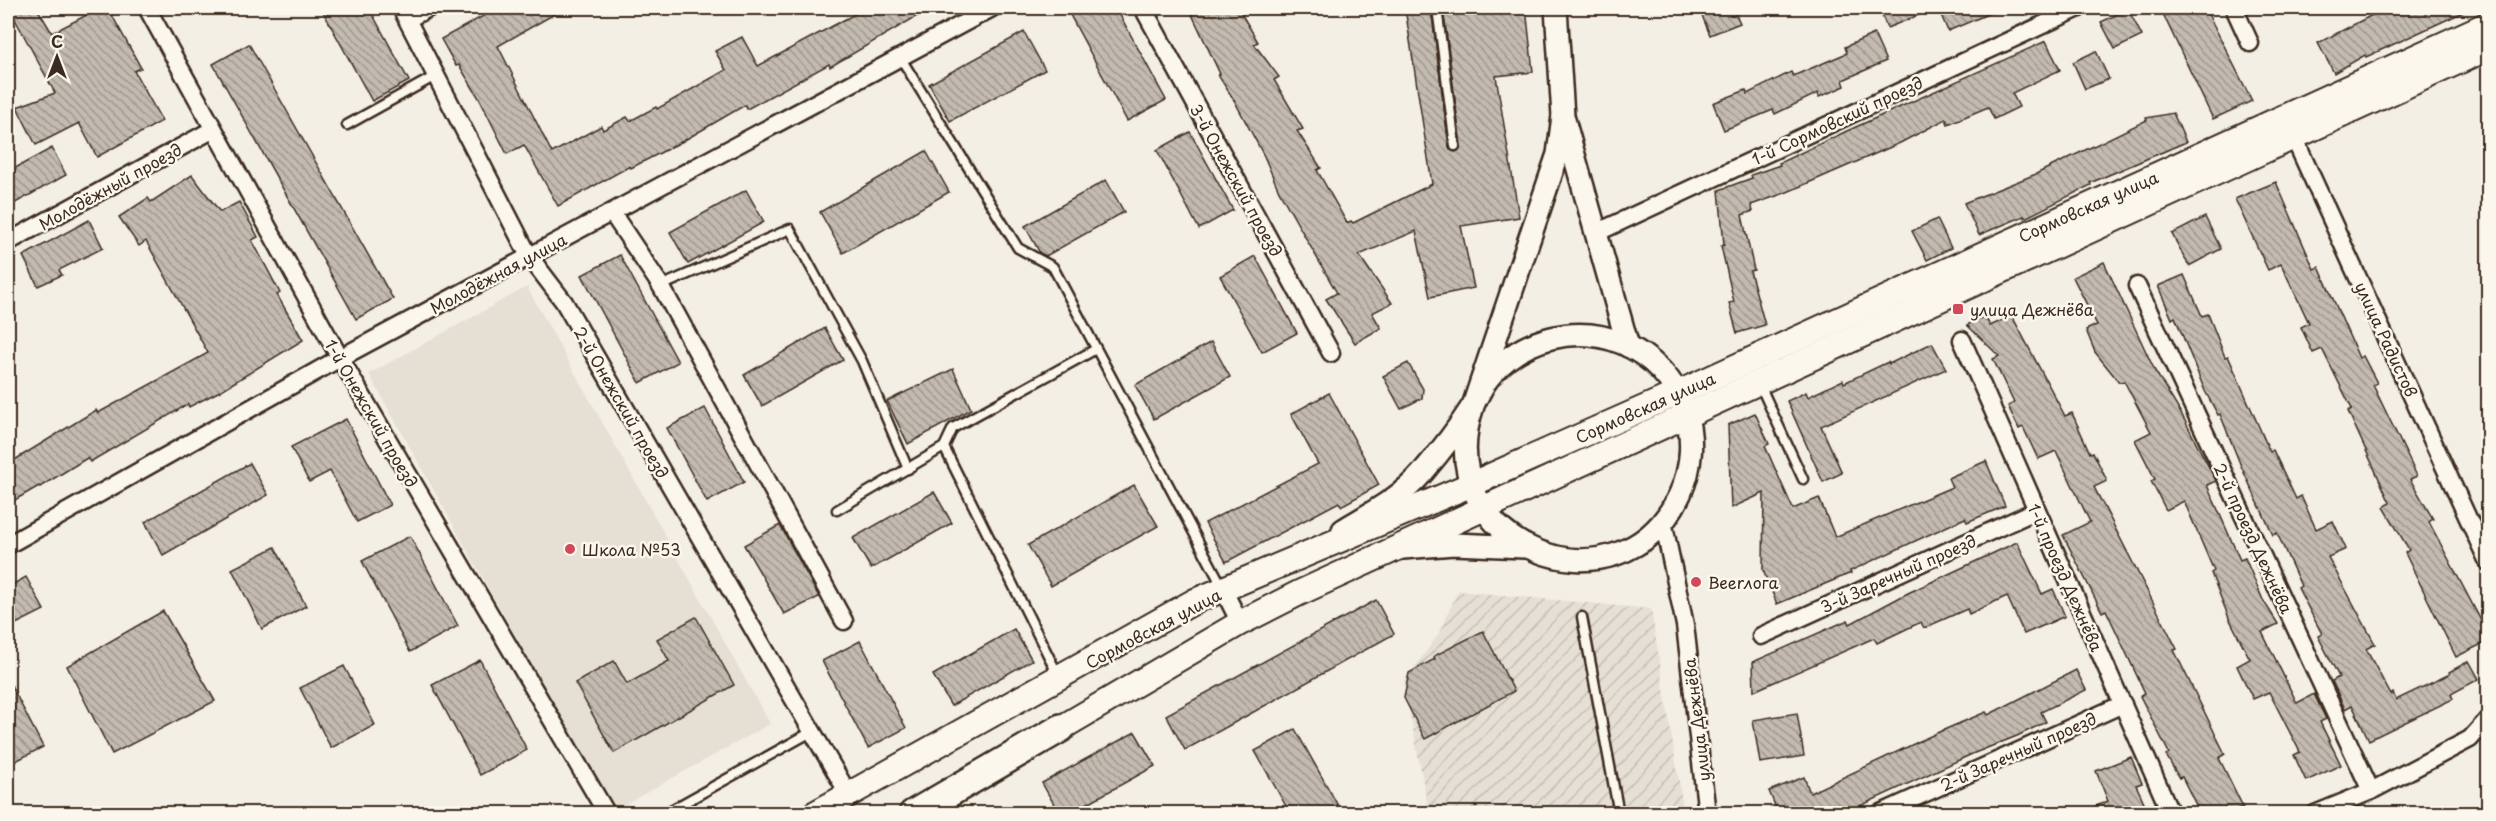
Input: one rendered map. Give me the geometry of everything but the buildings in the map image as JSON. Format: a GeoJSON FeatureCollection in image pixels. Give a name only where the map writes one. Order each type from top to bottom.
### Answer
{"type":"FeatureCollection","features":[{"type":"Feature","properties":{"kind":"highway","name":"Сормовская улица"},"geometry":{"type":"LineString","coordinates":[[913,813],[1061,728]]}},
{"type":"Feature","properties":{"kind":"main road","name":"Сормовская улица"},"geometry":{"type":"LineString","coordinates":[[1061,728],[1240,623],[1395,549],[1759,384],[2289,127],[2488,24]]}},
{"type":"Feature","properties":{"kind":"main road","name":"Сормовская улица"},"geometry":{"type":"LineString","coordinates":[[814,813],[1195,601],[1470,485],[2289,127],[2488,48]]}},
{"type":"Feature","properties":{"kind":"street","name":"1-й Онежский проезд"},"geometry":{"type":"LineString","coordinates":[[147,8],[212,130],[340,358],[607,813]]}},
{"type":"Feature","properties":{"kind":"street"},"geometry":{"type":"LineString","coordinates":[[405,13],[429,8]]}},
{"type":"Feature","properties":{"kind":"street","name":"Молодёжная улица"},"geometry":{"type":"LineString","coordinates":[[8,545],[340,358],[992,8]]}},
{"type":"Feature","properties":{"kind":"street","name":"3-й Онежский проезд"},"geometry":{"type":"LineString","coordinates":[[1143,8],[1331,353]]}},
{"type":"Feature","properties":{"kind":"street"},"geometry":{"type":"LineString","coordinates":[[1289,562],[1397,497],[1422,473],[1473,406],[1489,377],[1522,349],[1542,340],[1586,335],[1607,338],[1628,346],[1654,363],[1678,393],[1687,416],[1691,441],[1687,478],[1677,500],[1663,521],[1636,543],[1604,556],[1581,560],[1558,558],[1525,547],[1506,534],[1482,509],[1470,485],[1464,445],[1473,406],[1558,154],[1563,116],[1556,8]]}},
{"type":"Feature","properties":{"kind":"street","name":"1-й Сормовский проезд"},"geometry":{"type":"LineString","coordinates":[[1596,233],[2079,8]]}},
{"type":"Feature","properties":{"kind":"street"},"geometry":{"type":"LineString","coordinates":[[2234,8],[2250,44]]}},
{"type":"Feature","properties":{"kind":"street","name":"2-й Онежский проезд"},"geometry":{"type":"LineString","coordinates":[[405,13],[529,256],[564,302],[849,795]]}},
{"type":"Feature","properties":{"kind":"street"},"geometry":{"type":"LineString","coordinates":[[1563,116],[1628,346]]}},
{"type":"Feature","properties":{"kind":"street","name":"улица Радистов"},"geometry":{"type":"LineString","coordinates":[[2289,127],[2488,562]]}},
{"type":"Feature","properties":{"kind":"street","name":"Молодёжный проезд"},"geometry":{"type":"LineString","coordinates":[[8,242],[212,130]]}},
{"type":"Feature","properties":{"kind":"street"},"geometry":{"type":"LineString","coordinates":[[612,213],[661,286],[844,621]]}},
{"type":"Feature","properties":{"kind":"street","name":"2-й проезд Дежнёва"},"geometry":{"type":"LineString","coordinates":[[2137,286],[2371,790]]}},
{"type":"Feature","properties":{"kind":"street","name":"1-й проезд Дежнёва"},"geometry":{"type":"LineString","coordinates":[[1962,340],[2035,511],[2171,813]]}},
{"type":"Feature","properties":{"kind":"street","name":"3-й Заречный проезд"},"geometry":{"type":"LineString","coordinates":[[1761,636],[2035,511]]}},
{"type":"Feature","properties":{"kind":"street","name":"улица Дежнёва"},"geometry":{"type":"LineString","coordinates":[[1663,521],[1685,625],[1707,813]]}},
{"type":"Feature","properties":{"kind":"street"},"geometry":{"type":"LineString","coordinates":[[1395,549],[1454,544],[1525,547]]}},
{"type":"Feature","properties":{"kind":"street"},"geometry":{"type":"LineString","coordinates":[[1223,589],[1240,623]]}},
{"type":"Feature","properties":{"kind":"street","name":"2-й Заречный проезд"},"geometry":{"type":"LineString","coordinates":[[1879,813],[2123,704]]}},
{"type":"Feature","properties":{"kind":"street"},"geometry":{"type":"LineString","coordinates":[[2315,813],[2371,790],[2470,739],[2488,719]]}},
{"type":"Feature","properties":{"kind":"lane"},"geometry":{"type":"LineString","coordinates":[[1437,8],[1455,146]]}},
{"type":"Feature","properties":{"kind":"lane"},"geometry":{"type":"LineString","coordinates":[[900,57],[1018,248],[1053,267],[1223,589]]}},
{"type":"Feature","properties":{"kind":"lane"},"geometry":{"type":"LineString","coordinates":[[347,124],[437,75]]}},
{"type":"Feature","properties":{"kind":"lane"},"geometry":{"type":"LineString","coordinates":[[661,286],[790,229],[862,361],[908,469]]}},
{"type":"Feature","properties":{"kind":"lane"},"geometry":{"type":"LineString","coordinates":[[837,510],[944,447],[952,428],[1096,349]]}},
{"type":"Feature","properties":{"kind":"lane"},"geometry":{"type":"LineString","coordinates":[[1759,384],[1803,479]]}},
{"type":"Feature","properties":{"kind":"lane"},"geometry":{"type":"LineString","coordinates":[[944,447],[1059,678]]}},
{"type":"Feature","properties":{"kind":"lane"},"geometry":{"type":"LineString","coordinates":[[1582,617],[1619,813]]}},
{"type":"Feature","properties":{"kind":"lane"},"geometry":{"type":"LineString","coordinates":[[664,813],[813,730]]}},
{"type":"Feature","properties":{"kind":"shaded area","name":"Школа №53"},"geometry":{"type":"Polygon","coordinates":[[[527,287],[770,724],[613,811],[369,374],[527,287]]]}},
{"type":"Feature","properties":{"kind":"shaded area"},"geometry":{"type":"Polygon","coordinates":[[[1458,591],[1651,609],[1684,813],[1429,813],[1404,682],[1438,635],[1458,591]]]}},
{"type":"Feature","properties":{"kind":"place","name":"улица Дежнёва"},"geometry":{"type":"Point","coordinates":[1958,309]}},
{"type":"Feature","properties":{"kind":"place","name":"Школа №53"},"geometry":{"type":"Point","coordinates":[570,549]}},
{"type":"Feature","properties":{"kind":"place","name":"Beerлога"},"geometry":{"type":"Point","coordinates":[1696,582]}}]}
